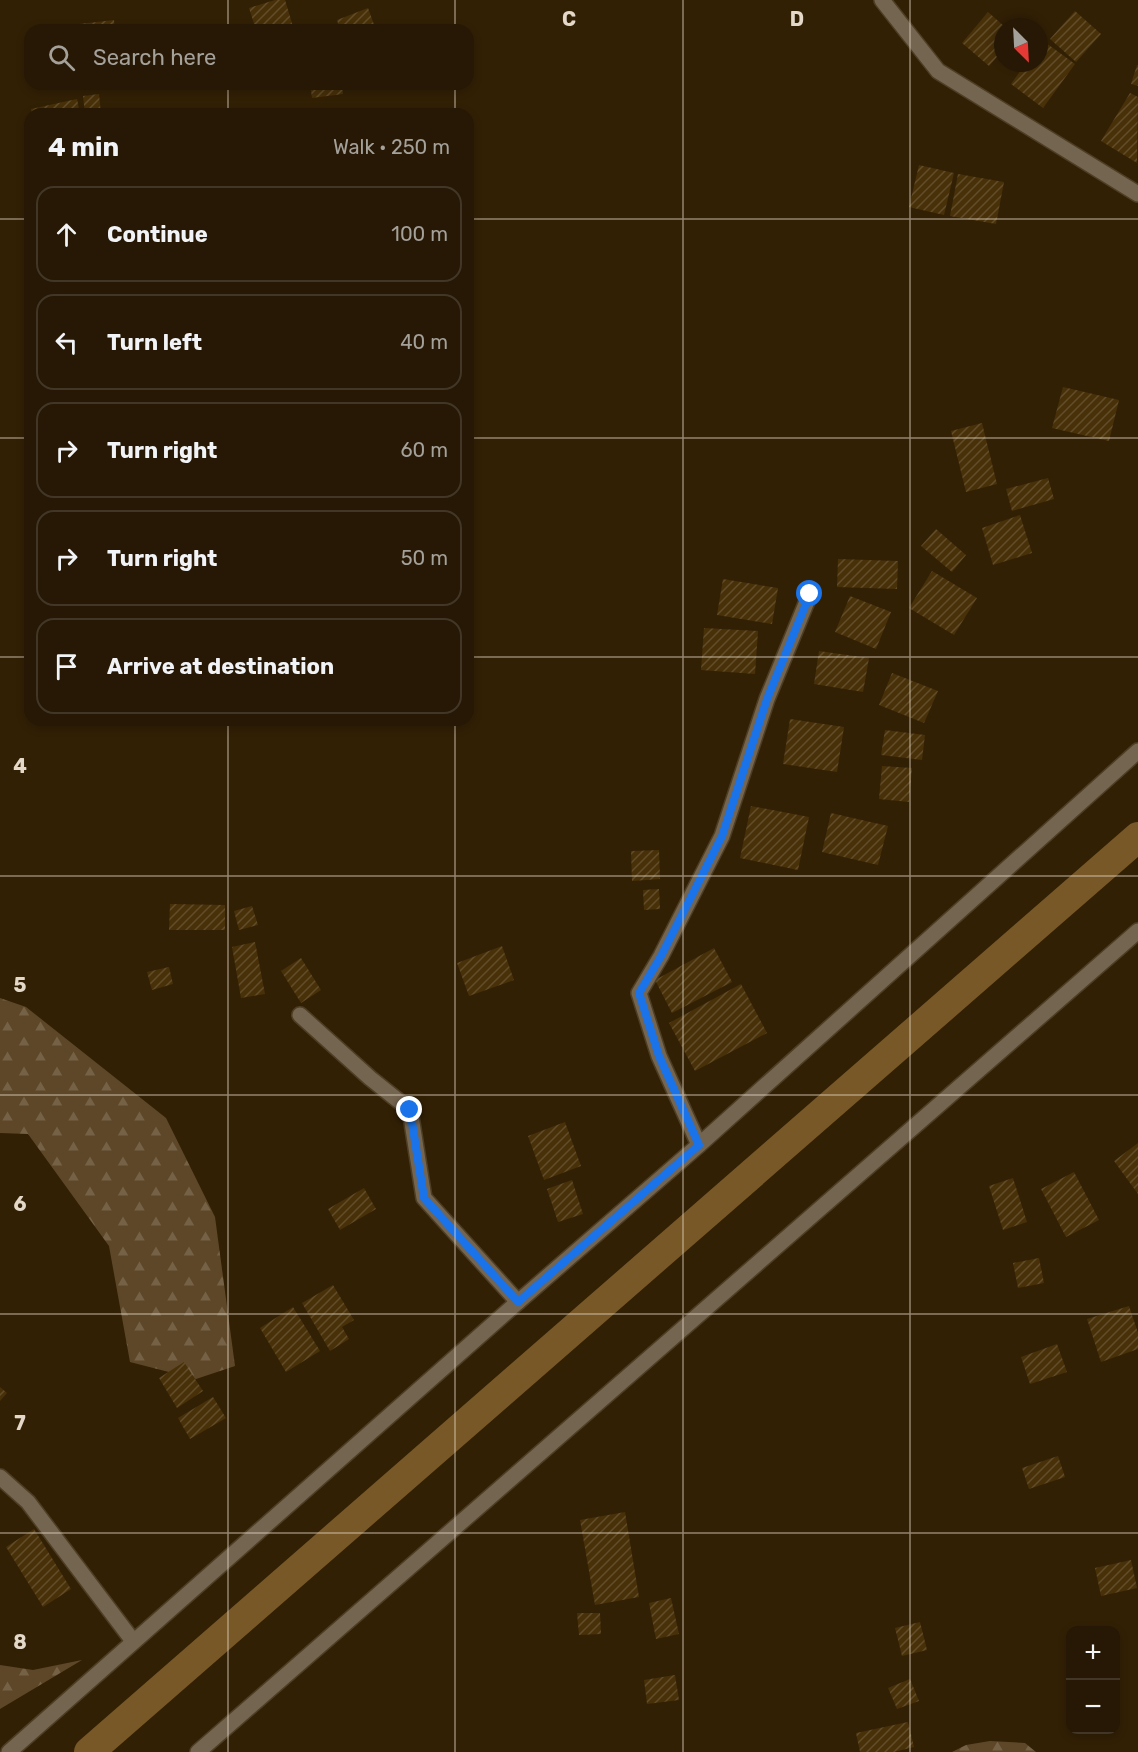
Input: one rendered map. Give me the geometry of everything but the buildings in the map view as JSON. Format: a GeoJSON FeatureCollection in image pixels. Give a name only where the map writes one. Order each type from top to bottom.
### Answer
{"type":"FeatureCollection","features":[{"type":"Feature","properties":{"kind":"street"},"geometry":{"type":"LineString","coordinates":[[882,0],[938,71],[1138,194]]}},
{"type":"Feature","properties":{"kind":"street"},"geometry":{"type":"LineString","coordinates":[[699,1145],[659,1056],[639,993],[661,956],[722,836],[767,699],[810,594]]}},
{"type":"Feature","properties":{"kind":"street"},"geometry":{"type":"LineString","coordinates":[[9,1752],[699,1145],[1138,751]]}},
{"type":"Feature","properties":{"kind":"street"},"geometry":{"type":"LineString","coordinates":[[198,1752],[1138,931]]}},
{"type":"Feature","properties":{"kind":"street"},"geometry":{"type":"LineString","coordinates":[[300,1015],[370,1078],[410,1110],[424,1198],[518,1302]]}},
{"type":"Feature","properties":{"kind":"street"},"geometry":{"type":"LineString","coordinates":[[0,1478],[28,1502],[133,1641]]}},
{"type":"Feature","properties":{"kind":"green space"},"geometry":{"type":"Polygon","coordinates":[[[0,998],[26,1007],[166,1118],[215,1217],[235,1366],[196,1379],[130,1362],[109,1246],[28,1134],[0,1133],[0,998]]]}},
{"type":"Feature","properties":{"kind":"green space"},"geometry":{"type":"Polygon","coordinates":[[[82,1660],[0,1709],[0,1665],[33,1670],[82,1660]]]}},
{"type":"Feature","properties":{"kind":"green space"},"geometry":{"type":"Polygon","coordinates":[[[990,1741],[1025,1743],[1036,1752],[952,1752],[966,1745],[990,1741]]]}},
{"type":"Feature","properties":{"kind":"waterway"},"geometry":{"type":"LineString","coordinates":[[89,1752],[1138,837]]}},
{"type":"Feature","properties":{"kind":"route"},"geometry":{"type":"LineString","coordinates":[[410,1110],[424,1198],[518,1302],[699,1145],[659,1056],[639,993],[661,956],[722,836],[767,699],[810,594]]}}]}
